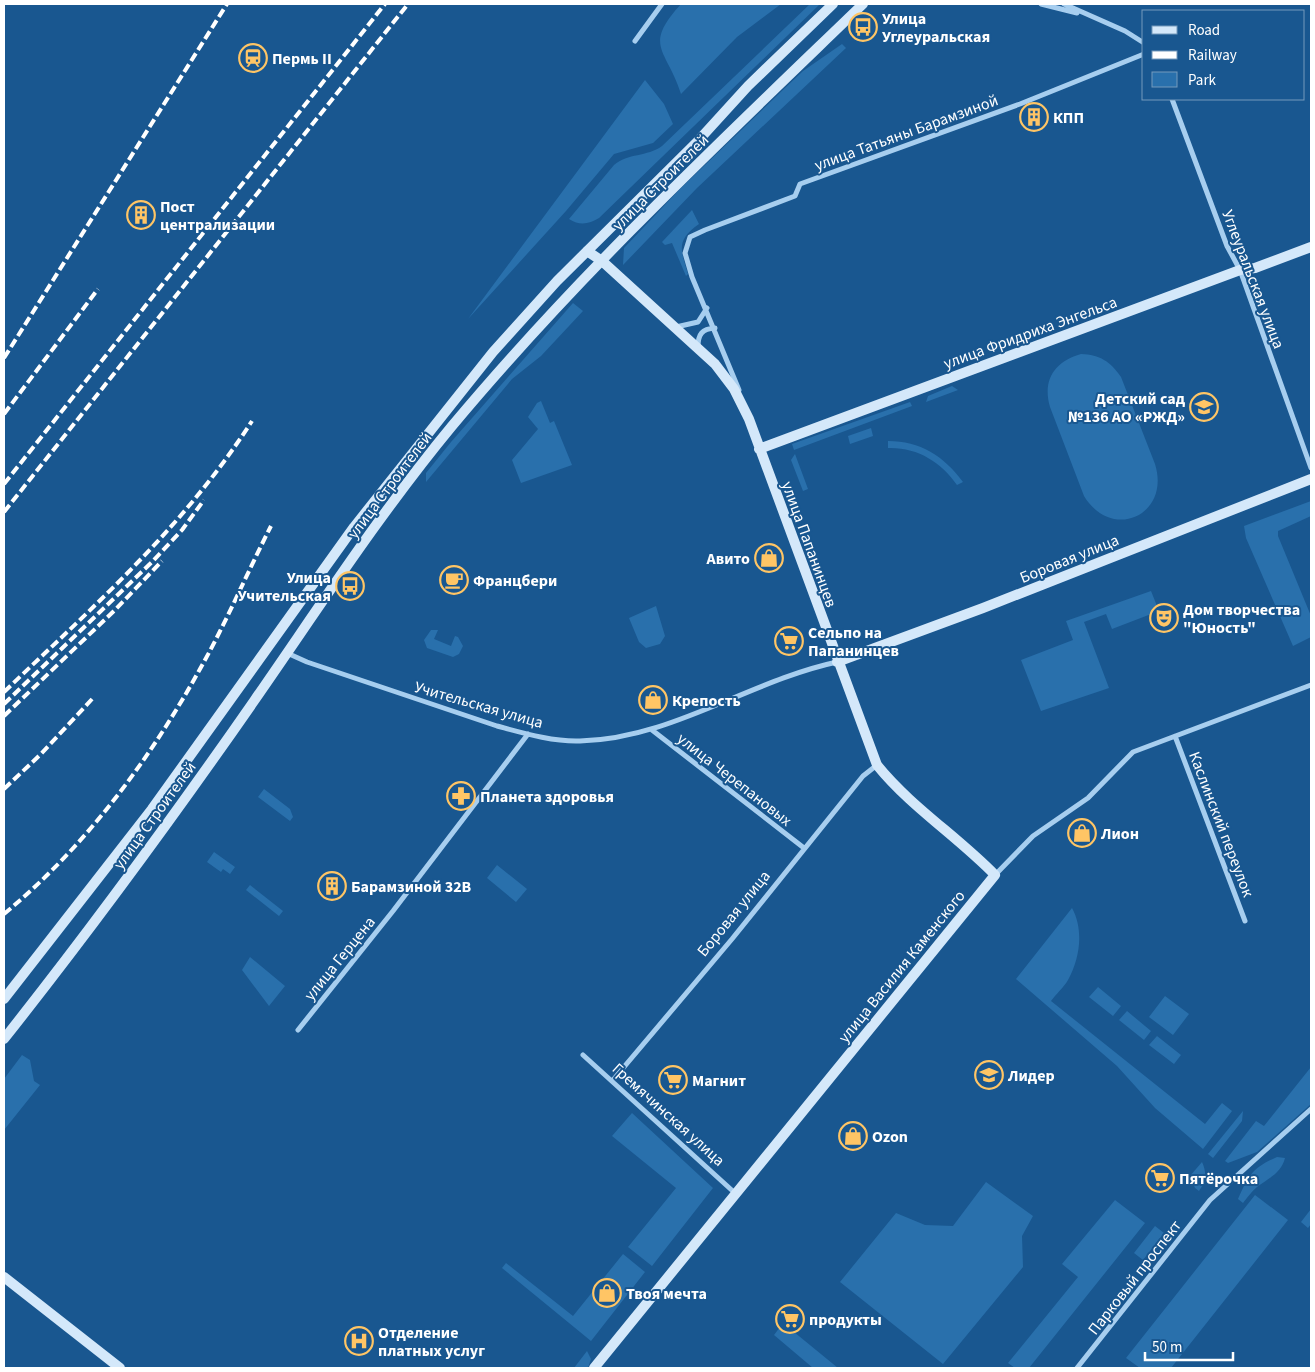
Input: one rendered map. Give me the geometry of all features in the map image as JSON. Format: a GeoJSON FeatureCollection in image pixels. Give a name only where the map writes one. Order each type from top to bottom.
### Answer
{"type":"FeatureCollection","features":[{"type":"Feature","properties":{"kind":"main road","name":"улица Строителей"},"geometry":{"type":"LineString","coordinates":[[4,999],[152,809],[384,488],[493,352],[587,251],[697,142],[748,86],[833,4]]}},
{"type":"Feature","properties":{"kind":"main road","name":"улица Строителей"},"geometry":{"type":"LineString","coordinates":[[4,1039],[56,973],[179,807],[402,490],[452,427],[570,293],[863,4]]}},
{"type":"Feature","properties":{"kind":"main road","name":"улица Фридриха Энгельса"},"geometry":{"type":"LineString","coordinates":[[759,448],[1240,270],[1255,268],[1311,248]]}},
{"type":"Feature","properties":{"kind":"main road","name":"улица Папанинцев"},"geometry":{"type":"LineString","coordinates":[[587,251],[602,261],[698,347],[726,377],[743,406],[877,765],[896,788],[970,850],[995,875]]}},
{"type":"Feature","properties":{"kind":"main road","name":"Боровая улица"},"geometry":{"type":"LineString","coordinates":[[838,662],[983,608],[1311,479]]}},
{"type":"Feature","properties":{"kind":"main road","name":"улица Василия Каменского"},"geometry":{"type":"LineString","coordinates":[[594,1368],[995,875]]}},
{"type":"Feature","properties":{"kind":"main road"},"geometry":{"type":"LineString","coordinates":[[4,1277],[120,1368]]}},
{"type":"Feature","properties":{"kind":"street"},"geometry":{"type":"LineString","coordinates":[[635,41],[662,4]]}},
{"type":"Feature","properties":{"kind":"street"},"geometry":{"type":"LineString","coordinates":[[1041,4],[1092,16]]}},
{"type":"Feature","properties":{"kind":"street"},"geometry":{"type":"LineString","coordinates":[[1064,4],[1142,42]]}},
{"type":"Feature","properties":{"kind":"street","name":"улица Татьяны Барамзиной"},"geometry":{"type":"LineString","coordinates":[[687,244],[690,237],[705,230],[796,196],[800,184],[1020,104],[1142,55]]}},
{"type":"Feature","properties":{"kind":"street","name":"Углеуральская улица"},"geometry":{"type":"LineString","coordinates":[[1172,100],[1227,246],[1240,270],[1311,468]]}},
{"type":"Feature","properties":{"kind":"street","name":"улица Папанинцев"},"geometry":{"type":"LineString","coordinates":[[687,244],[685,253],[690,269],[738,387],[743,406]]}},
{"type":"Feature","properties":{"kind":"street"},"geometry":{"type":"LineString","coordinates":[[675,327],[698,322],[707,308]]}},
{"type":"Feature","properties":{"kind":"street"},"geometry":{"type":"LineString","coordinates":[[698,347],[700,333],[705,329],[715,328]]}},
{"type":"Feature","properties":{"kind":"street","name":"Учительская улица"},"geometry":{"type":"LineString","coordinates":[[288,653],[307,662],[528,734],[578,742],[637,734],[652,730],[768,683],[838,662]]}},
{"type":"Feature","properties":{"kind":"street","name":"улица Василия Каменского"},"geometry":{"type":"LineString","coordinates":[[995,875],[1033,836],[1088,798],[1134,752],[1311,685]]}},
{"type":"Feature","properties":{"kind":"street","name":"улица Черепановых"},"geometry":{"type":"LineString","coordinates":[[652,730],[804,848]]}},
{"type":"Feature","properties":{"kind":"street","name":"улица Герцена"},"geometry":{"type":"LineString","coordinates":[[298,1030],[393,911],[528,734]]}},
{"type":"Feature","properties":{"kind":"street","name":"Каслинский переулок"},"geometry":{"type":"LineString","coordinates":[[1175,736],[1245,921]]}},
{"type":"Feature","properties":{"kind":"street","name":"Боровая улица"},"geometry":{"type":"LineString","coordinates":[[613,1080],[732,939],[863,776],[877,765]]}},
{"type":"Feature","properties":{"kind":"street","name":"Гремячинская улица"},"geometry":{"type":"LineString","coordinates":[[583,1055],[613,1080],[736,1194]]}},
{"type":"Feature","properties":{"kind":"street","name":"Парковый проспект"},"geometry":{"type":"LineString","coordinates":[[1078,1368],[1210,1200],[1311,1109]]}},
{"type":"Feature","properties":{"kind":"green space"},"geometry":{"type":"Polygon","coordinates":[[[681,4],[781,4],[737,37],[681,94],[661,48],[660,40],[669,18],[681,4]]]}},
{"type":"Feature","properties":{"kind":"green space"},"geometry":{"type":"Polygon","coordinates":[[[810,4],[820,4],[599,218],[592,222],[584,223],[577,223],[569,219],[614,165],[619,161],[650,152],[662,146],[810,4]]]}},
{"type":"Feature","properties":{"kind":"green space"},"geometry":{"type":"Polygon","coordinates":[[[842,44],[846,48],[697,188],[623,265],[624,248],[680,189],[803,71],[842,44]]]}},
{"type":"Feature","properties":{"kind":"green space"},"geometry":{"type":"Polygon","coordinates":[[[645,80],[664,104],[673,124],[653,143],[614,154],[566,211],[468,319],[645,80]]]}},
{"type":"Feature","properties":{"kind":"green space"},"geometry":{"type":"Polygon","coordinates":[[[692,210],[699,224],[691,230],[683,241],[682,252],[688,274],[686,276],[672,243],[665,245],[662,242],[692,210]]]}},
{"type":"Feature","properties":{"kind":"green space"},"geometry":{"type":"Polygon","coordinates":[[[573,303],[583,311],[541,356],[512,379],[426,482],[426,473],[451,442],[573,303]]]}},
{"type":"Feature","properties":{"kind":"green space"},"geometry":{"type":"Polygon","coordinates":[[[1081,354],[1099,357],[1109,363],[1121,377],[1155,464],[1158,482],[1155,497],[1147,509],[1136,516],[1123,520],[1109,518],[1096,510],[1084,496],[1050,407],[1048,388],[1049,380],[1053,373],[1064,361],[1081,354]]]}},
{"type":"Feature","properties":{"kind":"green space"},"geometry":{"type":"Polygon","coordinates":[[[952,386],[958,390],[926,402],[928,396],[952,386]]]}},
{"type":"Feature","properties":{"kind":"green space"},"geometry":{"type":"Polygon","coordinates":[[[541,401],[550,423],[554,421],[572,465],[521,483],[512,460],[538,429],[528,417],[537,403],[541,401]]]}},
{"type":"Feature","properties":{"kind":"green space"},"geometry":{"type":"Polygon","coordinates":[[[910,402],[912,406],[794,450],[792,444],[910,402]]]}},
{"type":"Feature","properties":{"kind":"green space"},"geometry":{"type":"Polygon","coordinates":[[[871,428],[873,436],[850,444],[848,436],[871,428]]]}},
{"type":"Feature","properties":{"kind":"green space"},"geometry":{"type":"Polygon","coordinates":[[[888,441],[921,447],[948,465],[963,482],[957,485],[944,469],[918,453],[899,448],[888,448],[888,441]]]}},
{"type":"Feature","properties":{"kind":"green space"},"geometry":{"type":"Polygon","coordinates":[[[795,454],[808,489],[803,491],[791,460],[795,454]]]}},
{"type":"Feature","properties":{"kind":"green space"},"geometry":{"type":"Polygon","coordinates":[[[1311,501],[1311,516],[1278,531],[1278,536],[1311,616],[1311,637],[1293,646],[1246,538],[1244,526],[1311,501]]]}},
{"type":"Feature","properties":{"kind":"green space"},"geometry":{"type":"Polygon","coordinates":[[[1151,591],[1159,611],[1112,629],[1106,614],[1084,622],[1109,688],[1041,711],[1021,660],[1073,640],[1066,621],[1151,591]]]}},
{"type":"Feature","properties":{"kind":"green space"},"geometry":{"type":"Polygon","coordinates":[[[656,606],[665,636],[660,644],[646,648],[639,642],[629,618],[656,606]]]}},
{"type":"Feature","properties":{"kind":"green space"},"geometry":{"type":"Polygon","coordinates":[[[431,630],[438,630],[434,639],[451,646],[455,636],[458,637],[463,646],[459,654],[453,657],[427,648],[424,640],[431,630]]]}},
{"type":"Feature","properties":{"kind":"green space"},"geometry":{"type":"Polygon","coordinates":[[[264,789],[290,809],[293,817],[290,821],[258,797],[264,789]]]}},
{"type":"Feature","properties":{"kind":"green space"},"geometry":{"type":"Polygon","coordinates":[[[214,852],[235,867],[230,874],[223,869],[221,872],[207,862],[214,852]]]}},
{"type":"Feature","properties":{"kind":"green space"},"geometry":{"type":"Polygon","coordinates":[[[497,865],[527,889],[516,902],[487,878],[497,865]]]}},
{"type":"Feature","properties":{"kind":"green space"},"geometry":{"type":"Polygon","coordinates":[[[250,885],[283,911],[279,916],[246,890],[250,885]]]}},
{"type":"Feature","properties":{"kind":"green space"},"geometry":{"type":"Polygon","coordinates":[[[1072,908],[1078,925],[1078,953],[1068,980],[1051,1001],[1205,1124],[1222,1103],[1232,1111],[1203,1149],[1155,1108],[1117,1066],[1016,979],[1072,908]]]}},
{"type":"Feature","properties":{"kind":"green space"},"geometry":{"type":"Polygon","coordinates":[[[250,957],[285,986],[269,1006],[242,970],[250,957]]]}},
{"type":"Feature","properties":{"kind":"green space"},"geometry":{"type":"Polygon","coordinates":[[[1098,987],[1121,1006],[1113,1016],[1089,997],[1098,987]]]}},
{"type":"Feature","properties":{"kind":"green space"},"geometry":{"type":"Polygon","coordinates":[[[1165,996],[1189,1014],[1173,1035],[1149,1017],[1165,996]]]}},
{"type":"Feature","properties":{"kind":"green space"},"geometry":{"type":"Polygon","coordinates":[[[1127,1011],[1151,1031],[1144,1040],[1119,1020],[1127,1011]]]}},
{"type":"Feature","properties":{"kind":"green space"},"geometry":{"type":"Polygon","coordinates":[[[1157,1036],[1181,1055],[1174,1064],[1149,1045],[1157,1036]]]}},
{"type":"Feature","properties":{"kind":"green space"},"geometry":{"type":"Polygon","coordinates":[[[22,1055],[30,1060],[34,1081],[40,1085],[4,1130],[4,1079],[22,1055]]]}},
{"type":"Feature","properties":{"kind":"green space"},"geometry":{"type":"Polygon","coordinates":[[[1311,1067],[1311,1104],[1257,1152],[1228,1163],[1225,1161],[1256,1121],[1264,1126],[1311,1067]]]}},
{"type":"Feature","properties":{"kind":"green space"},"geometry":{"type":"Polygon","coordinates":[[[1243,1111],[1242,1121],[1213,1158],[1208,1154],[1243,1111]]]}},
{"type":"Feature","properties":{"kind":"green space"},"geometry":{"type":"Polygon","coordinates":[[[632,1113],[713,1188],[652,1266],[628,1247],[676,1188],[612,1136],[632,1113]]]}},
{"type":"Feature","properties":{"kind":"green space"},"geometry":{"type":"Polygon","coordinates":[[[1277,1157],[1285,1158],[1277,1172],[1255,1189],[1243,1203],[1238,1199],[1252,1173],[1277,1157]]]}},
{"type":"Feature","properties":{"kind":"green space"},"geometry":{"type":"Polygon","coordinates":[[[1202,1162],[1205,1177],[1199,1191],[1195,1188],[1190,1176],[1202,1162]]]}},
{"type":"Feature","properties":{"kind":"green space"},"geometry":{"type":"Polygon","coordinates":[[[986,1182],[1033,1216],[1022,1236],[1023,1267],[943,1364],[840,1282],[896,1213],[925,1225],[953,1226],[986,1182]]]}},
{"type":"Feature","properties":{"kind":"green space"},"geometry":{"type":"Polygon","coordinates":[[[1255,1195],[1288,1220],[1171,1368],[1140,1368],[1126,1358],[1255,1195]]]}},
{"type":"Feature","properties":{"kind":"green space"},"geometry":{"type":"Polygon","coordinates":[[[1115,1200],[1145,1223],[1029,1368],[1015,1368],[1008,1363],[1078,1277],[1062,1264],[1115,1200]]]}},
{"type":"Feature","properties":{"kind":"green space"},"geometry":{"type":"Polygon","coordinates":[[[1311,1209],[1311,1224],[1308,1228],[1301,1222],[1311,1209]]]}},
{"type":"Feature","properties":{"kind":"green space"},"geometry":{"type":"Polygon","coordinates":[[[1155,1226],[1164,1233],[1143,1260],[1134,1253],[1155,1226]]]}},
{"type":"Feature","properties":{"kind":"green space"},"geometry":{"type":"Polygon","coordinates":[[[623,1254],[645,1272],[591,1341],[502,1268],[506,1263],[573,1316],[623,1254]]]}},
{"type":"Feature","properties":{"kind":"green space"},"geometry":{"type":"Polygon","coordinates":[[[783,1323],[838,1368],[813,1368],[774,1335],[783,1323]]]}},
{"type":"Feature","properties":{"kind":"green space"},"geometry":{"type":"Polygon","coordinates":[[[587,1351],[591,1359],[588,1368],[574,1368],[587,1351]]]}},
{"type":"Feature","properties":{"kind":"railway"},"geometry":{"type":"LineString","coordinates":[[4,358],[227,4]]}},
{"type":"Feature","properties":{"kind":"railway"},"geometry":{"type":"LineString","coordinates":[[4,484],[385,4]]}},
{"type":"Feature","properties":{"kind":"railway"},"geometry":{"type":"LineString","coordinates":[[4,512],[408,4]]}},
{"type":"Feature","properties":{"kind":"railway"},"geometry":{"type":"LineString","coordinates":[[4,414],[98,289]]}},
{"type":"Feature","properties":{"kind":"railway"},"geometry":{"type":"LineString","coordinates":[[4,692],[104,596],[167,531],[225,460],[252,421]]}},
{"type":"Feature","properties":{"kind":"railway"},"geometry":{"type":"LineString","coordinates":[[4,704],[152,562],[182,530],[204,500]]}},
{"type":"Feature","properties":{"kind":"railway"},"geometry":{"type":"LineString","coordinates":[[4,914],[62,860],[113,801],[137,769],[159,737],[200,669],[271,526]]}},
{"type":"Feature","properties":{"kind":"railway"},"geometry":{"type":"LineString","coordinates":[[4,716],[116,609],[162,561]]}},
{"type":"Feature","properties":{"kind":"railway"},"geometry":{"type":"LineString","coordinates":[[4,789],[41,754],[93,698]]}},
{"type":"Feature","properties":{"kind":"place","name":"Улица Углеуральская"},"geometry":{"type":"Point","coordinates":[863,27]}},
{"type":"Feature","properties":{"kind":"place","name":"Пермь II"},"geometry":{"type":"Point","coordinates":[253,58]}},
{"type":"Feature","properties":{"kind":"place","name":"КПП"},"geometry":{"type":"Point","coordinates":[1034,117]}},
{"type":"Feature","properties":{"kind":"place","name":"Пост централизации"},"geometry":{"type":"Point","coordinates":[141,215]}},
{"type":"Feature","properties":{"kind":"place","name":"Детский сад №136 АО «РЖД»"},"geometry":{"type":"Point","coordinates":[1204,407]}},
{"type":"Feature","properties":{"kind":"place","name":"Авито"},"geometry":{"type":"Point","coordinates":[769,558]}},
{"type":"Feature","properties":{"kind":"place","name":"Францбери"},"geometry":{"type":"Point","coordinates":[454,580]}},
{"type":"Feature","properties":{"kind":"place","name":"Улица Учительская"},"geometry":{"type":"Point","coordinates":[350,586]}},
{"type":"Feature","properties":{"kind":"place","name":"Дом творчества \"Юность\""},"geometry":{"type":"Point","coordinates":[1164,618]}},
{"type":"Feature","properties":{"kind":"place","name":"Сельпо на Папанинцев"},"geometry":{"type":"Point","coordinates":[789,641]}},
{"type":"Feature","properties":{"kind":"place","name":"Крепость"},"geometry":{"type":"Point","coordinates":[653,700]}},
{"type":"Feature","properties":{"kind":"place","name":"Планета здоровья"},"geometry":{"type":"Point","coordinates":[461,796]}},
{"type":"Feature","properties":{"kind":"place","name":"Лион"},"geometry":{"type":"Point","coordinates":[1082,833]}},
{"type":"Feature","properties":{"kind":"place","name":"Барамзиной 32В"},"geometry":{"type":"Point","coordinates":[332,886]}},
{"type":"Feature","properties":{"kind":"place","name":"Лидер"},"geometry":{"type":"Point","coordinates":[989,1075]}},
{"type":"Feature","properties":{"kind":"place","name":"Магнит"},"geometry":{"type":"Point","coordinates":[673,1080]}},
{"type":"Feature","properties":{"kind":"place","name":"Ozon"},"geometry":{"type":"Point","coordinates":[853,1136]}},
{"type":"Feature","properties":{"kind":"place","name":"Пятёрочка"},"geometry":{"type":"Point","coordinates":[1160,1178]}},
{"type":"Feature","properties":{"kind":"place","name":"Твоя мечта"},"geometry":{"type":"Point","coordinates":[607,1293]}},
{"type":"Feature","properties":{"kind":"place","name":"продукты"},"geometry":{"type":"Point","coordinates":[790,1319]}},
{"type":"Feature","properties":{"kind":"place","name":"Отделение платных услуг"},"geometry":{"type":"Point","coordinates":[359,1341]}}]}
